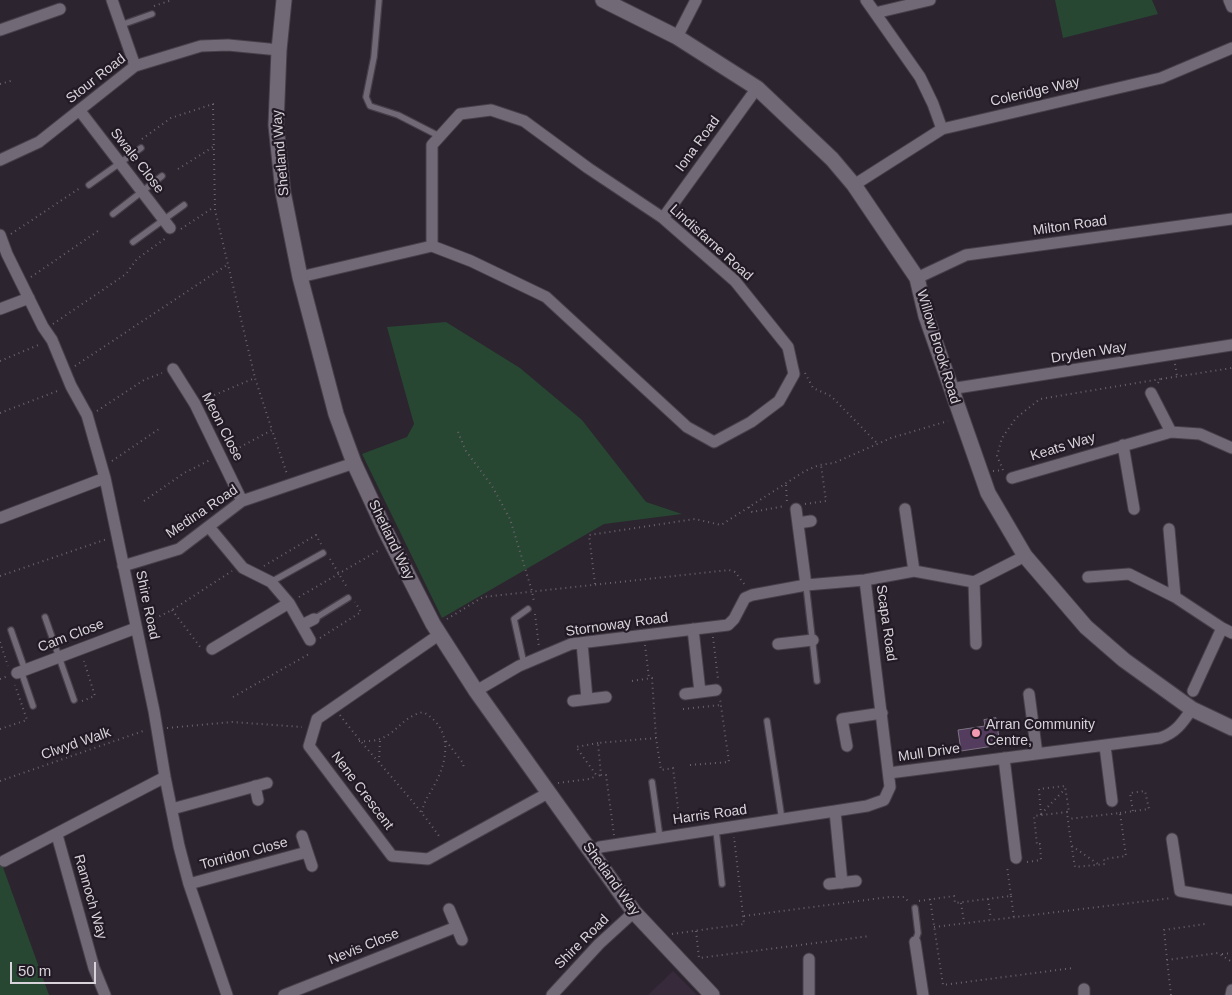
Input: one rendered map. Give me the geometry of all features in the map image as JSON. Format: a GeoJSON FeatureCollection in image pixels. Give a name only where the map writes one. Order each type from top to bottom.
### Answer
{"type":"FeatureCollection","features":[{"type":"Feature","properties":{"kind":"street"},"geometry":{"type":"LineString","coordinates":[[112,0],[134,66]]}},
{"type":"Feature","properties":{"kind":"street","name":"Shetland Way"},"geometry":{"type":"LineString","coordinates":[[284,0],[279,50],[276,125],[283,192],[300,277],[336,414],[354,462],[392,543],[437,630],[476,690],[634,912],[712,995]]}},
{"type":"Feature","properties":{"kind":"street","name":"Willow Brook Road"},"geometry":{"type":"LineString","coordinates":[[603,0],[677,37],[757,88],[832,158],[854,185],[917,278],[926,316],[950,390],[988,493],[1025,556],[1086,627],[1124,660],[1192,709],[1232,728]]}},
{"type":"Feature","properties":{"kind":"street"},"geometry":{"type":"LineString","coordinates":[[677,37],[696,0]]}},
{"type":"Feature","properties":{"kind":"street"},"geometry":{"type":"LineString","coordinates":[[866,0],[920,77],[934,104],[942,129]]}},
{"type":"Feature","properties":{"kind":"street"},"geometry":{"type":"LineString","coordinates":[[875,14],[930,0]]}},
{"type":"Feature","properties":{"kind":"street"},"geometry":{"type":"LineString","coordinates":[[1229,0],[1232,7]]}},
{"type":"Feature","properties":{"kind":"street"},"geometry":{"type":"LineString","coordinates":[[0,30],[60,9]]}},
{"type":"Feature","properties":{"kind":"street","name":"Stour Road"},"geometry":{"type":"LineString","coordinates":[[0,160],[39,142],[134,66],[201,46],[228,45],[279,50]]}},
{"type":"Feature","properties":{"kind":"street","name":"Coleridge Way"},"geometry":{"type":"LineString","coordinates":[[854,185],[942,129],[1161,78],[1232,48]]}},
{"type":"Feature","properties":{"kind":"street","name":"Iona Road"},"geometry":{"type":"LineString","coordinates":[[662,218],[757,88]]}},
{"type":"Feature","properties":{"kind":"street","name":"Lindisfarne Road"},"geometry":{"type":"LineString","coordinates":[[491,110],[524,121],[588,168],[662,218],[735,281],[788,347],[794,374],[779,400],[751,422],[714,442],[687,427],[546,297],[471,261],[432,246],[432,145],[460,114],[491,110]]}},
{"type":"Feature","properties":{"kind":"street","name":"Swale Close"},"geometry":{"type":"LineString","coordinates":[[80,111],[168,230]]}},
{"type":"Feature","properties":{"kind":"street","name":"Milton Road"},"geometry":{"type":"LineString","coordinates":[[917,278],[966,255],[1232,219]]}},
{"type":"Feature","properties":{"kind":"street","name":"Shire Road"},"geometry":{"type":"LineString","coordinates":[[1,237],[29,298],[52,340],[71,386],[87,415],[103,472],[157,726],[165,777],[188,884],[227,995]]}},
{"type":"Feature","properties":{"kind":"street"},"geometry":{"type":"LineString","coordinates":[[300,277],[432,246]]}},
{"type":"Feature","properties":{"kind":"street"},"geometry":{"type":"LineString","coordinates":[[0,309],[29,298]]}},
{"type":"Feature","properties":{"kind":"street","name":"Dryden Way"},"geometry":{"type":"LineString","coordinates":[[950,390],[1232,346]]}},
{"type":"Feature","properties":{"kind":"street","name":"Meon Close"},"geometry":{"type":"LineString","coordinates":[[173,369],[195,404],[242,500]]}},
{"type":"Feature","properties":{"kind":"street"},"geometry":{"type":"LineString","coordinates":[[1151,393],[1170,432]]}},
{"type":"Feature","properties":{"kind":"street","name":"Keats Way"},"geometry":{"type":"LineString","coordinates":[[1012,478],[1170,432],[1200,434],[1232,448]]}},
{"type":"Feature","properties":{"kind":"street"},"geometry":{"type":"LineString","coordinates":[[1123,445],[1134,508]]}},
{"type":"Feature","properties":{"kind":"street","name":"Medina Road"},"geometry":{"type":"LineString","coordinates":[[123,566],[179,550],[242,500],[354,462]]}},
{"type":"Feature","properties":{"kind":"street"},"geometry":{"type":"LineString","coordinates":[[0,518],[103,472]]}},
{"type":"Feature","properties":{"kind":"street"},"geometry":{"type":"LineString","coordinates":[[800,506],[798,522],[806,585]]}},
{"type":"Feature","properties":{"kind":"street"},"geometry":{"type":"LineString","coordinates":[[906,509],[914,571]]}},
{"type":"Feature","properties":{"kind":"street"},"geometry":{"type":"LineString","coordinates":[[798,522],[811,521]]}},
{"type":"Feature","properties":{"kind":"street"},"geometry":{"type":"LineString","coordinates":[[209,527],[240,565],[270,582],[289,603],[310,640]]}},
{"type":"Feature","properties":{"kind":"street"},"geometry":{"type":"LineString","coordinates":[[1168,529],[1175,597]]}},
{"type":"Feature","properties":{"kind":"street"},"geometry":{"type":"LineString","coordinates":[[976,644],[974,582],[1025,556]]}},
{"type":"Feature","properties":{"kind":"street","name":"Scapa Road"},"geometry":{"type":"LineString","coordinates":[[752,595],[806,585],[864,580],[914,571],[974,582]]}},
{"type":"Feature","properties":{"kind":"street"},"geometry":{"type":"LineString","coordinates":[[1088,577],[1129,574],[1175,597],[1227,630],[1193,690]]}},
{"type":"Feature","properties":{"kind":"street","name":"Scapa Road"},"geometry":{"type":"LineString","coordinates":[[864,580],[877,670]]}},
{"type":"Feature","properties":{"kind":"street","name":"Stornoway Road"},"geometry":{"type":"LineString","coordinates":[[476,690],[540,656],[571,644],[728,626],[745,598],[752,595]]}},
{"type":"Feature","properties":{"kind":"street"},"geometry":{"type":"LineString","coordinates":[[212,649],[289,603]]}},
{"type":"Feature","properties":{"kind":"street"},"geometry":{"type":"LineString","coordinates":[[302,625],[314,619]]}},
{"type":"Feature","properties":{"kind":"street","name":"Cam Close"},"geometry":{"type":"LineString","coordinates":[[17,673],[136,628]]}},
{"type":"Feature","properties":{"kind":"street"},"geometry":{"type":"LineString","coordinates":[[692,629],[700,692]]}},
{"type":"Feature","properties":{"kind":"street"},"geometry":{"type":"LineString","coordinates":[[314,728],[317,719],[437,630]]}},
{"type":"Feature","properties":{"kind":"street"},"geometry":{"type":"LineString","coordinates":[[778,644],[812,640]]}},
{"type":"Feature","properties":{"kind":"street"},"geometry":{"type":"LineString","coordinates":[[582,643],[587,699]]}},
{"type":"Feature","properties":{"kind":"street","name":"Harris Road"},"geometry":{"type":"LineString","coordinates":[[592,853],[600,847],[867,806],[884,800],[890,786],[877,670]]}},
{"type":"Feature","properties":{"kind":"street"},"geometry":{"type":"LineString","coordinates":[[685,694],[718,689]]}},
{"type":"Feature","properties":{"kind":"street"},"geometry":{"type":"LineString","coordinates":[[1028,694],[1037,754]]}},
{"type":"Feature","properties":{"kind":"street"},"geometry":{"type":"LineString","coordinates":[[572,701],[606,697]]}},
{"type":"Feature","properties":{"kind":"street","name":"Mull Drive"},"geometry":{"type":"LineString","coordinates":[[889,773],[1160,738],[1168,735],[1183,723],[1192,709]]}},
{"type":"Feature","properties":{"kind":"street"},"geometry":{"type":"LineString","coordinates":[[847,746],[842,719],[882,713]]}},
{"type":"Feature","properties":{"kind":"street","name":"Nene Crescent"},"geometry":{"type":"LineString","coordinates":[[314,728],[309,746],[392,856],[428,859],[547,790]]}},
{"type":"Feature","properties":{"kind":"street"},"geometry":{"type":"LineString","coordinates":[[1105,746],[1112,801]]}},
{"type":"Feature","properties":{"kind":"street"},"geometry":{"type":"LineString","coordinates":[[1004,758],[1020,860]]}},
{"type":"Feature","properties":{"kind":"street"},"geometry":{"type":"LineString","coordinates":[[4,860],[57,835],[165,777]]}},
{"type":"Feature","properties":{"kind":"street"},"geometry":{"type":"LineString","coordinates":[[172,809],[267,783]]}},
{"type":"Feature","properties":{"kind":"street"},"geometry":{"type":"LineString","coordinates":[[254,786],[258,800]]}},
{"type":"Feature","properties":{"kind":"street"},"geometry":{"type":"LineString","coordinates":[[834,811],[842,883]]}},
{"type":"Feature","properties":{"kind":"street","name":"Rannoch Way"},"geometry":{"type":"LineString","coordinates":[[57,835],[94,968],[105,995]]}},
{"type":"Feature","properties":{"kind":"street"},"geometry":{"type":"LineString","coordinates":[[302,836],[312,866]]}},
{"type":"Feature","properties":{"kind":"street"},"geometry":{"type":"LineString","coordinates":[[1172,839],[1180,891],[1232,900]]}},
{"type":"Feature","properties":{"kind":"street","name":"Torridon Close"},"geometry":{"type":"LineString","coordinates":[[188,884],[307,852]]}},
{"type":"Feature","properties":{"kind":"street"},"geometry":{"type":"LineString","coordinates":[[829,884],[856,881]]}},
{"type":"Feature","properties":{"kind":"street"},"geometry":{"type":"LineString","coordinates":[[449,910],[462,940]]}},
{"type":"Feature","properties":{"kind":"street","name":"Shire Road"},"geometry":{"type":"LineString","coordinates":[[552,995],[599,944],[634,912]]}},
{"type":"Feature","properties":{"kind":"street","name":"Nevis Close"},"geometry":{"type":"LineString","coordinates":[[284,995],[456,927]]}},
{"type":"Feature","properties":{"kind":"street"},"geometry":{"type":"LineString","coordinates":[[915,942],[923,995]]}},
{"type":"Feature","properties":{"kind":"street"},"geometry":{"type":"LineString","coordinates":[[809,959],[809,995]]}},
{"type":"Feature","properties":{"kind":"street"},"geometry":{"type":"LineString","coordinates":[[1231,995],[1232,990]]}},
{"type":"Feature","properties":{"kind":"lane"},"geometry":{"type":"LineString","coordinates":[[379,0],[374,57],[366,97],[367,102],[370,106],[398,115],[439,136]]}},
{"type":"Feature","properties":{"kind":"lane"},"geometry":{"type":"LineString","coordinates":[[120,25],[152,14]]}},
{"type":"Feature","properties":{"kind":"lane"},"geometry":{"type":"LineString","coordinates":[[89,185],[141,148]]}},
{"type":"Feature","properties":{"kind":"lane"},"geometry":{"type":"LineString","coordinates":[[113,214],[162,176]]}},
{"type":"Feature","properties":{"kind":"lane"},"geometry":{"type":"LineString","coordinates":[[133,242],[168,230],[184,205]]}},
{"type":"Feature","properties":{"kind":"lane"},"geometry":{"type":"LineString","coordinates":[[270,582],[324,552]]}},
{"type":"Feature","properties":{"kind":"lane"},"geometry":{"type":"LineString","coordinates":[[806,585],[817,681]]}},
{"type":"Feature","properties":{"kind":"lane"},"geometry":{"type":"LineString","coordinates":[[314,619],[348,598]]}},
{"type":"Feature","properties":{"kind":"lane"},"geometry":{"type":"LineString","coordinates":[[524,664],[514,619],[528,609]]}},
{"type":"Feature","properties":{"kind":"lane"},"geometry":{"type":"LineString","coordinates":[[45,617],[77,701]]}},
{"type":"Feature","properties":{"kind":"lane"},"geometry":{"type":"LineString","coordinates":[[11,630],[17,673],[33,706]]}},
{"type":"Feature","properties":{"kind":"lane"},"geometry":{"type":"LineString","coordinates":[[767,721],[782,820]]}},
{"type":"Feature","properties":{"kind":"lane"},"geometry":{"type":"LineString","coordinates":[[652,782],[660,838]]}},
{"type":"Feature","properties":{"kind":"lane"},"geometry":{"type":"LineString","coordinates":[[716,830],[722,884]]}},
{"type":"Feature","properties":{"kind":"lane"},"geometry":{"type":"LineString","coordinates":[[915,908],[918,933],[915,942]]}},
{"type":"Feature","properties":{"kind":"path"},"geometry":{"type":"LineString","coordinates":[[152,14],[151,7],[172,0]]}},
{"type":"Feature","properties":{"kind":"path"},"geometry":{"type":"LineString","coordinates":[[0,84],[14,80]]}},
{"type":"Feature","properties":{"kind":"path"},"geometry":{"type":"LineString","coordinates":[[140,141],[171,118],[213,104],[214,207],[255,378],[290,484]]}},
{"type":"Feature","properties":{"kind":"path"},"geometry":{"type":"LineString","coordinates":[[178,169],[213,147]]}},
{"type":"Feature","properties":{"kind":"path"},"geometry":{"type":"LineString","coordinates":[[1,237],[80,188]]}},
{"type":"Feature","properties":{"kind":"path"},"geometry":{"type":"LineString","coordinates":[[45,330],[126,274],[137,259],[168,230],[214,207]]}},
{"type":"Feature","properties":{"kind":"path"},"geometry":{"type":"LineString","coordinates":[[22,283],[102,229]]}},
{"type":"Feature","properties":{"kind":"path"},"geometry":{"type":"LineString","coordinates":[[66,373],[227,265]]}},
{"type":"Feature","properties":{"kind":"path"},"geometry":{"type":"LineString","coordinates":[[0,361],[52,340]]}},
{"type":"Feature","properties":{"kind":"path"},"geometry":{"type":"LineString","coordinates":[[1012,478],[1003,470],[997,456],[1002,438],[1016,418],[1040,399],[1232,368]]}},
{"type":"Feature","properties":{"kind":"path"},"geometry":{"type":"LineString","coordinates":[[87,415],[101,410],[144,380],[173,369]]}},
{"type":"Feature","properties":{"kind":"path"},"geometry":{"type":"LineString","coordinates":[[805,373],[813,388],[831,396],[877,443]]}},
{"type":"Feature","properties":{"kind":"path"},"geometry":{"type":"LineString","coordinates":[[195,404],[255,378]]}},
{"type":"Feature","properties":{"kind":"path"},"geometry":{"type":"LineString","coordinates":[[1151,393],[1161,379]]}},
{"type":"Feature","properties":{"kind":"path"},"geometry":{"type":"LineString","coordinates":[[0,414],[71,386]]}},
{"type":"Feature","properties":{"kind":"path"},"geometry":{"type":"LineString","coordinates":[[595,584],[589,535],[695,519],[721,525],[804,471],[834,463],[877,443],[960,417]]}},
{"type":"Feature","properties":{"kind":"path"},"geometry":{"type":"LineString","coordinates":[[103,472],[115,460],[159,429]]}},
{"type":"Feature","properties":{"kind":"path"},"geometry":{"type":"LineString","coordinates":[[144,501],[184,473],[272,430]]}},
{"type":"Feature","properties":{"kind":"path"},"geometry":{"type":"LineString","coordinates":[[458,432],[466,451],[492,486],[510,520],[532,591],[540,656]]}},
{"type":"Feature","properties":{"kind":"path"},"geometry":{"type":"LineString","coordinates":[[800,506],[826,501],[821,465]]}},
{"type":"Feature","properties":{"kind":"path"},"geometry":{"type":"LineString","coordinates":[[980,472],[1003,470]]}},
{"type":"Feature","properties":{"kind":"path"},"geometry":{"type":"LineString","coordinates":[[749,507],[752,512],[787,506],[786,485]]}},
{"type":"Feature","properties":{"kind":"path"},"geometry":{"type":"LineString","coordinates":[[252,573],[316,535],[324,552]]}},
{"type":"Feature","properties":{"kind":"path"},"geometry":{"type":"LineString","coordinates":[[0,576],[116,536]]}},
{"type":"Feature","properties":{"kind":"path"},"geometry":{"type":"LineString","coordinates":[[289,603],[392,543]]}},
{"type":"Feature","properties":{"kind":"path"},"geometry":{"type":"LineString","coordinates":[[232,697],[309,654],[310,640],[314,641],[361,612],[330,559]]}},
{"type":"Feature","properties":{"kind":"path"},"geometry":{"type":"LineString","coordinates":[[136,628],[172,610],[240,565]]}},
{"type":"Feature","properties":{"kind":"path"},"geometry":{"type":"LineString","coordinates":[[437,630],[483,597],[532,591],[728,570],[735,572],[752,595]]}},
{"type":"Feature","properties":{"kind":"path"},"geometry":{"type":"LineString","coordinates":[[172,610],[205,653],[212,649]]}},
{"type":"Feature","properties":{"kind":"path"},"geometry":{"type":"LineString","coordinates":[[690,765],[729,762],[711,627]]}},
{"type":"Feature","properties":{"kind":"path"},"geometry":{"type":"LineString","coordinates":[[643,635],[649,678],[652,678],[656,738],[661,770],[673,768],[682,835]]}},
{"type":"Feature","properties":{"kind":"path"},"geometry":{"type":"LineString","coordinates":[[0,642],[17,673],[27,720],[0,729]]}},
{"type":"Feature","properties":{"kind":"path"},"geometry":{"type":"LineString","coordinates":[[77,701],[95,696],[80,649]]}},
{"type":"Feature","properties":{"kind":"path"},"geometry":{"type":"LineString","coordinates":[[632,681],[649,678]]}},
{"type":"Feature","properties":{"kind":"path"},"geometry":{"type":"LineString","coordinates":[[683,710],[721,705]]}},
{"type":"Feature","properties":{"kind":"path"},"geometry":{"type":"LineString","coordinates":[[334,708],[359,741],[422,812],[448,848]]}},
{"type":"Feature","properties":{"kind":"path"},"geometry":{"type":"LineString","coordinates":[[359,741],[380,740],[390,735],[407,720],[423,712],[432,717],[441,729],[446,742],[463,763],[464,769]]}},
{"type":"Feature","properties":{"kind":"path"},"geometry":{"type":"LineString","coordinates":[[157,726],[232,722],[314,728]]}},
{"type":"Feature","properties":{"kind":"path","name":"Clwyd Walk"},"geometry":{"type":"LineString","coordinates":[[0,781],[157,726]]}},
{"type":"Feature","properties":{"kind":"path"},"geometry":{"type":"LineString","coordinates":[[598,776],[576,747],[598,743],[656,738]]}},
{"type":"Feature","properties":{"kind":"path"},"geometry":{"type":"LineString","coordinates":[[378,763],[380,740]]}},
{"type":"Feature","properties":{"kind":"path"},"geometry":{"type":"LineString","coordinates":[[422,812],[424,802],[435,785],[443,767],[446,742]]}},
{"type":"Feature","properties":{"kind":"path"},"geometry":{"type":"LineString","coordinates":[[598,743],[601,775]]}},
{"type":"Feature","properties":{"kind":"path"},"geometry":{"type":"LineString","coordinates":[[547,790],[552,783],[589,779],[606,774],[615,845]]}},
{"type":"Feature","properties":{"kind":"path"},"geometry":{"type":"LineString","coordinates":[[1041,815],[1038,790],[1065,786],[1075,868],[1105,864],[1104,859],[1126,856],[1120,813]]}},
{"type":"Feature","properties":{"kind":"path"},"geometry":{"type":"LineString","coordinates":[[1041,815],[1065,789]]}},
{"type":"Feature","properties":{"kind":"path"},"geometry":{"type":"LineString","coordinates":[[1068,819],[1133,812],[1148,809],[1145,792],[1130,793],[1133,812]]}},
{"type":"Feature","properties":{"kind":"path"},"geometry":{"type":"LineString","coordinates":[[1014,918],[1007,865],[1020,860],[1041,860],[1040,844],[1037,845],[1034,816],[1067,812]]}},
{"type":"Feature","properties":{"kind":"path"},"geometry":{"type":"LineString","coordinates":[[656,936],[744,924],[733,827]]}},
{"type":"Feature","properties":{"kind":"path"},"geometry":{"type":"LineString","coordinates":[[1072,846],[1099,865]]}},
{"type":"Feature","properties":{"kind":"path"},"geometry":{"type":"LineString","coordinates":[[934,927],[1176,897],[1180,891]]}},
{"type":"Feature","properties":{"kind":"path"},"geometry":{"type":"LineString","coordinates":[[909,902],[954,896],[955,903],[961,903],[1011,896]]}},
{"type":"Feature","properties":{"kind":"path"},"geometry":{"type":"LineString","coordinates":[[744,916],[890,897],[904,897],[915,908]]}},
{"type":"Feature","properties":{"kind":"path"},"geometry":{"type":"LineString","coordinates":[[930,899],[943,985],[1073,968]]}},
{"type":"Feature","properties":{"kind":"path"},"geometry":{"type":"LineString","coordinates":[[988,899],[991,920]]}},
{"type":"Feature","properties":{"kind":"path"},"geometry":{"type":"LineString","coordinates":[[961,903],[964,922]]}},
{"type":"Feature","properties":{"kind":"path"},"geometry":{"type":"LineString","coordinates":[[1171,995],[1164,930],[1205,924]]}},
{"type":"Feature","properties":{"kind":"path"},"geometry":{"type":"LineString","coordinates":[[696,931],[699,958],[870,936]]}},
{"type":"Feature","properties":{"kind":"path"},"geometry":{"type":"LineString","coordinates":[[1167,960],[1232,953]]}},
{"type":"Feature","properties":{"kind":"path"},"geometry":{"type":"LineString","coordinates":[[1220,954],[1232,962]]}},
{"type":"Feature","properties":{"kind":"shaded area"},"geometry":{"type":"Polygon","coordinates":[[[673,971],[697,995],[648,995],[673,971]]]}},
{"type":"Feature","properties":{"kind":"green space"},"geometry":{"type":"Polygon","coordinates":[[[1055,0],[1152,0],[1158,14],[1063,38],[1055,0]]]}},
{"type":"Feature","properties":{"kind":"green space"},"geometry":{"type":"Polygon","coordinates":[[[446,322],[520,368],[582,420],[646,502],[682,514],[604,524],[442,618],[362,454],[407,437],[414,424],[387,327],[446,322]]]}},
{"type":"Feature","properties":{"kind":"green space"},"geometry":{"type":"Polygon","coordinates":[[[0,859],[49,995],[0,995],[0,859]]]}},
{"type":"Feature","properties":{"kind":"building","name":"Arran Community Centre,"},"geometry":{"type":"Polygon","coordinates":[[[996,718],[1000,745],[961,751],[958,730],[985,726],[984,720],[996,718]]]}},
{"type":"Feature","properties":{"kind":"place","name":"Arran Community Centre,"},"geometry":{"type":"Point","coordinates":[976,733]}}]}
